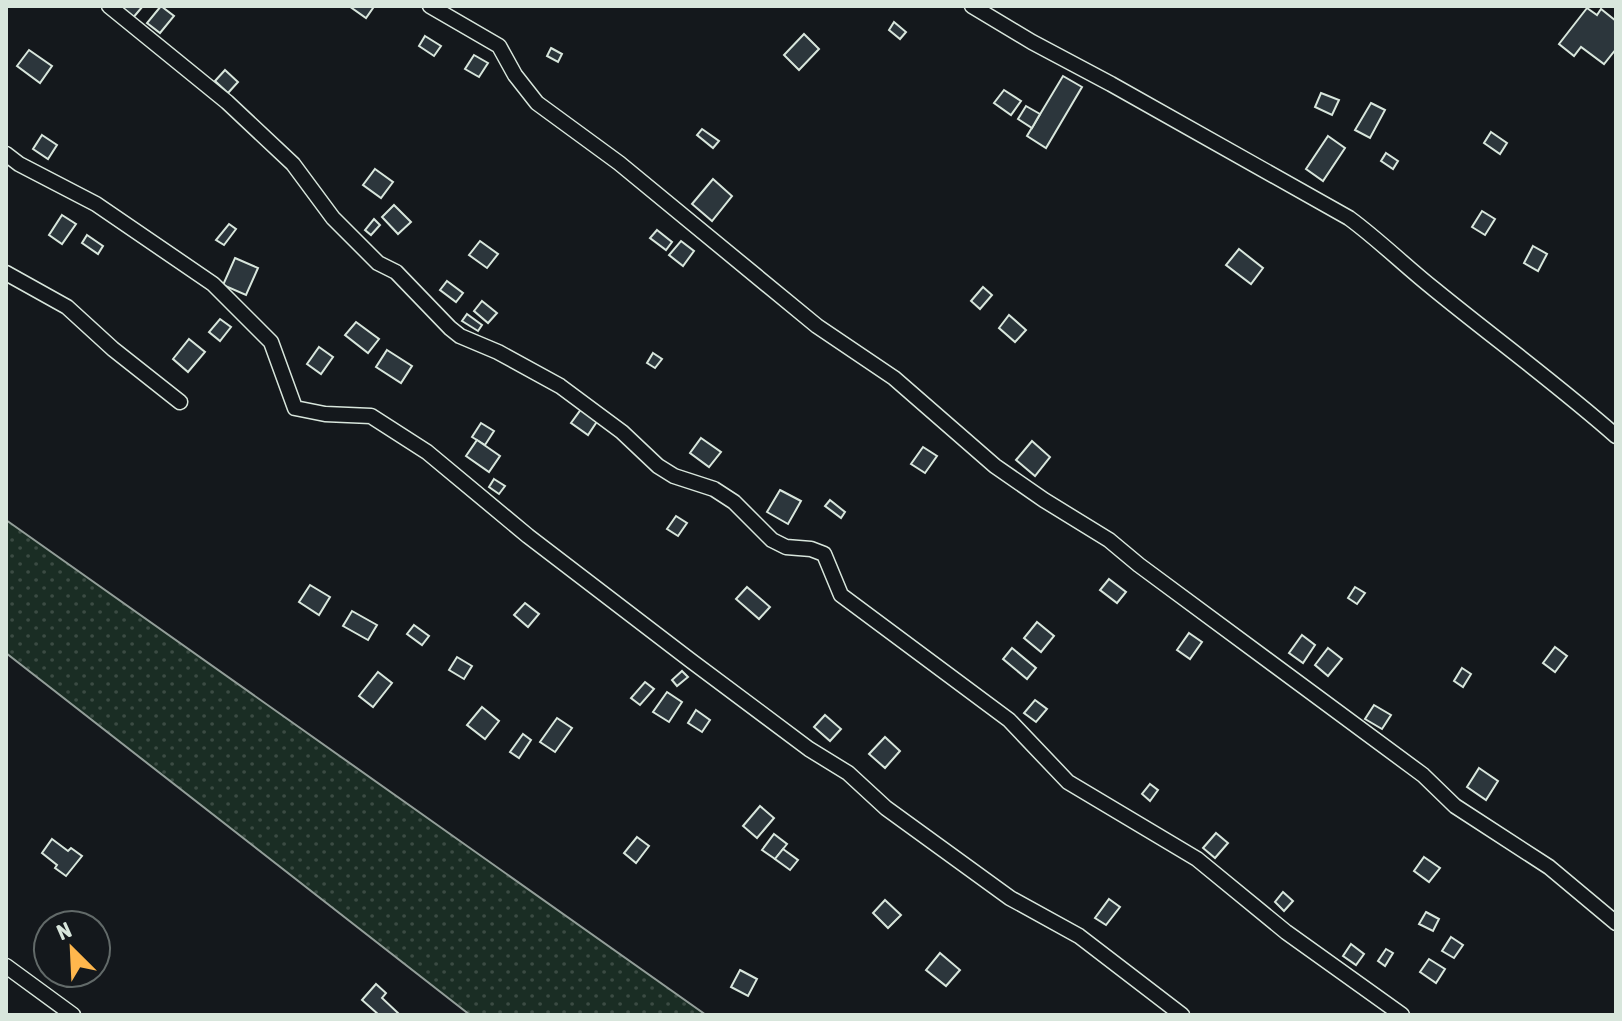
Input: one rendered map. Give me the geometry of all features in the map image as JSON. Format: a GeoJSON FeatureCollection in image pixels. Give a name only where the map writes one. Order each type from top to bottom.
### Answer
{"type":"FeatureCollection","features":[{"type":"Feature","properties":{"kind":"street"},"geometry":{"type":"LineString","coordinates":[[109,6],[227,102],[293,164],[333,218],[378,263],[396,272],[460,336],[498,352],[560,386],[622,432],[658,466],[674,476],[714,489],[734,502],[772,540],[786,547],[811,549],[824,554],[841,595],[1009,720],[1068,782],[1197,859],[1286,932],[1402,1015]]}},
{"type":"Feature","properties":{"kind":"street"},"geometry":{"type":"LineString","coordinates":[[430,6],[499,46],[515,75],[537,103],[619,163],[817,326],[894,378],[995,466],[1109,540],[1423,775],[1455,806],[1549,867],[1616,923]]}},
{"type":"Feature","properties":{"kind":"street"},"geometry":{"type":"LineString","coordinates":[[972,6],[1349,218],[1431,287],[1567,392],[1616,436]]}},
{"type":"Feature","properties":{"kind":"street"},"geometry":{"type":"LineString","coordinates":[[6,154],[19,164],[96,204],[213,284],[271,342],[295,408],[325,414],[371,416],[427,452],[528,536],[809,749],[848,773],[886,808],[1010,898],[1079,936],[1182,1015]]}},
{"type":"Feature","properties":{"kind":"street"},"geometry":{"type":"LineString","coordinates":[[6,273],[49,294],[67,307],[113,349],[180,402]]}},
{"type":"Feature","properties":{"kind":"street"},"geometry":{"type":"LineString","coordinates":[[6,966],[73,1015]]}},
{"type":"Feature","properties":{"kind":"green space"},"geometry":{"type":"Polygon","coordinates":[[[6,520],[706,1015],[470,1015],[6,653],[6,520]]]}},
{"type":"Feature","properties":{"kind":"building"},"geometry":{"type":"Polygon","coordinates":[[[117,6],[143,6],[132,19],[117,6]]]}},
{"type":"Feature","properties":{"kind":"building"},"geometry":{"type":"Polygon","coordinates":[[[161,6],[174,16],[160,33],[147,23],[161,6]]]}},
{"type":"Feature","properties":{"kind":"building"},"geometry":{"type":"Polygon","coordinates":[[[349,6],[370,6],[373,8],[366,18],[349,6]]]}},
{"type":"Feature","properties":{"kind":"building"},"geometry":{"type":"Polygon","coordinates":[[[1587,8],[1597,15],[1601,9],[1616,21],[1616,49],[1604,64],[1581,47],[1574,56],[1559,44],[1587,8]]]}},
{"type":"Feature","properties":{"kind":"building"},"geometry":{"type":"Polygon","coordinates":[[[894,22],[906,32],[900,39],[889,30],[894,22]]]}},
{"type":"Feature","properties":{"kind":"building"},"geometry":{"type":"Polygon","coordinates":[[[804,34],[819,49],[799,70],[784,55],[804,34]]]}},
{"type":"Feature","properties":{"kind":"building"},"geometry":{"type":"Polygon","coordinates":[[[425,36],[441,46],[434,56],[419,46],[425,36]]]}},
{"type":"Feature","properties":{"kind":"building"},"geometry":{"type":"Polygon","coordinates":[[[551,48],[562,54],[558,62],[547,56],[551,48]]]}},
{"type":"Feature","properties":{"kind":"building"},"geometry":{"type":"Polygon","coordinates":[[[29,50],[52,66],[40,83],[17,66],[29,50]]]}},
{"type":"Feature","properties":{"kind":"building"},"geometry":{"type":"Polygon","coordinates":[[[474,55],[488,63],[479,77],[465,69],[474,55]]]}},
{"type":"Feature","properties":{"kind":"building"},"geometry":{"type":"Polygon","coordinates":[[[225,70],[238,82],[228,93],[215,81],[225,70]]]}},
{"type":"Feature","properties":{"kind":"building"},"geometry":{"type":"Polygon","coordinates":[[[1063,76],[1082,87],[1046,148],[1027,136],[1063,76]]]}},
{"type":"Feature","properties":{"kind":"building"},"geometry":{"type":"Polygon","coordinates":[[[1004,90],[1021,101],[1011,115],[994,103],[1004,90]]]}},
{"type":"Feature","properties":{"kind":"building"},"geometry":{"type":"Polygon","coordinates":[[[1321,93],[1339,100],[1332,115],[1315,107],[1321,93]]]}},
{"type":"Feature","properties":{"kind":"building"},"geometry":{"type":"Polygon","coordinates":[[[1371,103],[1385,110],[1370,138],[1355,130],[1371,103]]]}},
{"type":"Feature","properties":{"kind":"building"},"geometry":{"type":"Polygon","coordinates":[[[1026,106],[1040,114],[1032,128],[1018,119],[1026,106]]]}},
{"type":"Feature","properties":{"kind":"building"},"geometry":{"type":"Polygon","coordinates":[[[702,129],[719,141],[713,148],[697,135],[702,129]]]}},
{"type":"Feature","properties":{"kind":"building"},"geometry":{"type":"Polygon","coordinates":[[[1491,132],[1507,143],[1500,154],[1484,143],[1491,132]]]}},
{"type":"Feature","properties":{"kind":"building"},"geometry":{"type":"Polygon","coordinates":[[[42,135],[57,145],[48,159],[33,149],[42,135]]]}},
{"type":"Feature","properties":{"kind":"building"},"geometry":{"type":"Polygon","coordinates":[[[1328,136],[1345,148],[1323,181],[1306,169],[1328,136]]]}},
{"type":"Feature","properties":{"kind":"building"},"geometry":{"type":"Polygon","coordinates":[[[1386,153],[1398,161],[1393,169],[1381,161],[1386,153]]]}},
{"type":"Feature","properties":{"kind":"building"},"geometry":{"type":"Polygon","coordinates":[[[375,169],[393,182],[381,198],[363,185],[375,169]]]}},
{"type":"Feature","properties":{"kind":"building"},"geometry":{"type":"Polygon","coordinates":[[[713,179],[732,196],[712,221],[692,204],[713,179]]]}},
{"type":"Feature","properties":{"kind":"building"},"geometry":{"type":"Polygon","coordinates":[[[394,205],[411,222],[398,234],[382,217],[394,205]]]}},
{"type":"Feature","properties":{"kind":"building"},"geometry":{"type":"Polygon","coordinates":[[[1482,211],[1495,219],[1485,235],[1472,227],[1482,211]]]}},
{"type":"Feature","properties":{"kind":"building"},"geometry":{"type":"Polygon","coordinates":[[[62,215],[76,224],[62,244],[49,235],[62,215]]]}},
{"type":"Feature","properties":{"kind":"building"},"geometry":{"type":"Polygon","coordinates":[[[374,219],[380,225],[371,235],[365,230],[374,219]]]}},
{"type":"Feature","properties":{"kind":"building"},"geometry":{"type":"Polygon","coordinates":[[[229,224],[236,229],[224,245],[216,240],[229,224]]]}},
{"type":"Feature","properties":{"kind":"building"},"geometry":{"type":"Polygon","coordinates":[[[657,230],[672,242],[666,250],[650,238],[657,230]]]}},
{"type":"Feature","properties":{"kind":"building"},"geometry":{"type":"Polygon","coordinates":[[[87,235],[103,246],[98,254],[82,243],[87,235]]]}},
{"type":"Feature","properties":{"kind":"building"},"geometry":{"type":"Polygon","coordinates":[[[480,241],[498,254],[487,268],[469,255],[480,241]]]}},
{"type":"Feature","properties":{"kind":"building"},"geometry":{"type":"Polygon","coordinates":[[[681,241],[694,251],[683,266],[669,255],[681,241]]]}},
{"type":"Feature","properties":{"kind":"building"},"geometry":{"type":"Polygon","coordinates":[[[1533,246],[1547,254],[1538,271],[1524,263],[1533,246]]]}},
{"type":"Feature","properties":{"kind":"building"},"geometry":{"type":"Polygon","coordinates":[[[1239,249],[1263,268],[1251,284],[1226,265],[1239,249]]]}},
{"type":"Feature","properties":{"kind":"building"},"geometry":{"type":"Polygon","coordinates":[[[235,258],[258,268],[246,295],[223,285],[235,258]]]}},
{"type":"Feature","properties":{"kind":"building"},"geometry":{"type":"Polygon","coordinates":[[[447,281],[463,293],[456,302],[440,290],[447,281]]]}},
{"type":"Feature","properties":{"kind":"building"},"geometry":{"type":"Polygon","coordinates":[[[983,287],[992,295],[980,309],[971,301],[983,287]]]}},
{"type":"Feature","properties":{"kind":"building"},"geometry":{"type":"Polygon","coordinates":[[[482,301],[497,313],[488,323],[474,311],[482,301]]]}},
{"type":"Feature","properties":{"kind":"building"},"geometry":{"type":"Polygon","coordinates":[[[467,314],[482,325],[478,331],[462,321],[467,314]]]}},
{"type":"Feature","properties":{"kind":"building"},"geometry":{"type":"Polygon","coordinates":[[[1009,315],[1026,330],[1015,342],[999,328],[1009,315]]]}},
{"type":"Feature","properties":{"kind":"building"},"geometry":{"type":"Polygon","coordinates":[[[220,319],[231,327],[220,341],[209,332],[220,319]]]}},
{"type":"Feature","properties":{"kind":"building"},"geometry":{"type":"Polygon","coordinates":[[[356,322],[379,339],[368,353],[345,335],[356,322]]]}},
{"type":"Feature","properties":{"kind":"building"},"geometry":{"type":"Polygon","coordinates":[[[189,339],[205,352],[188,372],[173,359],[189,339]]]}},
{"type":"Feature","properties":{"kind":"building"},"geometry":{"type":"Polygon","coordinates":[[[319,347],[333,357],[321,374],[307,364],[319,347]]]}},
{"type":"Feature","properties":{"kind":"building"},"geometry":{"type":"Polygon","coordinates":[[[387,350],[412,366],[401,383],[376,367],[387,350]]]}},
{"type":"Feature","properties":{"kind":"building"},"geometry":{"type":"Polygon","coordinates":[[[653,353],[662,359],[655,368],[647,363],[653,353]]]}},
{"type":"Feature","properties":{"kind":"building"},"geometry":{"type":"Polygon","coordinates":[[[582,408],[598,420],[588,435],[571,423],[582,408]]]}},
{"type":"Feature","properties":{"kind":"building"},"geometry":{"type":"Polygon","coordinates":[[[481,423],[494,431],[485,445],[472,437],[481,423]]]}},
{"type":"Feature","properties":{"kind":"building"},"geometry":{"type":"Polygon","coordinates":[[[701,438],[721,452],[709,467],[690,453],[701,438]]]}},
{"type":"Feature","properties":{"kind":"building"},"geometry":{"type":"Polygon","coordinates":[[[477,440],[500,456],[489,472],[466,456],[477,440]]]}},
{"type":"Feature","properties":{"kind":"building"},"geometry":{"type":"Polygon","coordinates":[[[1032,441],[1050,457],[1035,476],[1016,460],[1032,441]]]}},
{"type":"Feature","properties":{"kind":"building"},"geometry":{"type":"Polygon","coordinates":[[[923,447],[937,456],[925,473],[911,464],[923,447]]]}},
{"type":"Feature","properties":{"kind":"building"},"geometry":{"type":"Polygon","coordinates":[[[494,479],[505,486],[499,494],[489,487],[494,479]]]}},
{"type":"Feature","properties":{"kind":"building"},"geometry":{"type":"Polygon","coordinates":[[[780,490],[801,501],[788,524],[767,512],[780,490]]]}},
{"type":"Feature","properties":{"kind":"building"},"geometry":{"type":"Polygon","coordinates":[[[830,500],[845,512],[841,518],[825,506],[830,500]]]}},
{"type":"Feature","properties":{"kind":"building"},"geometry":{"type":"Polygon","coordinates":[[[676,516],[687,523],[678,536],[667,529],[676,516]]]}},
{"type":"Feature","properties":{"kind":"building"},"geometry":{"type":"Polygon","coordinates":[[[1109,579],[1126,592],[1117,603],[1100,590],[1109,579]]]}},
{"type":"Feature","properties":{"kind":"building"},"geometry":{"type":"Polygon","coordinates":[[[310,585],[330,597],[319,615],[299,602],[310,585]]]}},
{"type":"Feature","properties":{"kind":"building"},"geometry":{"type":"Polygon","coordinates":[[[747,587],[770,607],[759,619],[736,599],[747,587]]]}},
{"type":"Feature","properties":{"kind":"building"},"geometry":{"type":"Polygon","coordinates":[[[1355,587],[1365,593],[1357,604],[1348,598],[1355,587]]]}},
{"type":"Feature","properties":{"kind":"building"},"geometry":{"type":"Polygon","coordinates":[[[525,603],[539,614],[528,627],[514,615],[525,603]]]}},
{"type":"Feature","properties":{"kind":"building"},"geometry":{"type":"Polygon","coordinates":[[[352,611],[377,625],[368,640],[343,626],[352,611]]]}},
{"type":"Feature","properties":{"kind":"building"},"geometry":{"type":"Polygon","coordinates":[[[1037,622],[1054,636],[1041,652],[1024,638],[1037,622]]]}},
{"type":"Feature","properties":{"kind":"building"},"geometry":{"type":"Polygon","coordinates":[[[414,625],[429,636],[422,645],[407,634],[414,625]]]}},
{"type":"Feature","properties":{"kind":"building"},"geometry":{"type":"Polygon","coordinates":[[[1189,633],[1202,642],[1190,659],[1177,650],[1189,633]]]}},
{"type":"Feature","properties":{"kind":"building"},"geometry":{"type":"Polygon","coordinates":[[[1302,635],[1315,645],[1303,663],[1289,653],[1302,635]]]}},
{"type":"Feature","properties":{"kind":"building"},"geometry":{"type":"Polygon","coordinates":[[[1555,647],[1567,656],[1555,672],[1543,663],[1555,647]]]}},
{"type":"Feature","properties":{"kind":"building"},"geometry":{"type":"Polygon","coordinates":[[[1012,648],[1036,668],[1027,679],[1003,659],[1012,648]]]}},
{"type":"Feature","properties":{"kind":"building"},"geometry":{"type":"Polygon","coordinates":[[[1328,648],[1342,659],[1328,676],[1315,665],[1328,648]]]}},
{"type":"Feature","properties":{"kind":"building"},"geometry":{"type":"Polygon","coordinates":[[[457,657],[472,666],[464,679],[449,670],[457,657]]]}},
{"type":"Feature","properties":{"kind":"building"},"geometry":{"type":"Polygon","coordinates":[[[1462,668],[1471,674],[1463,687],[1454,681],[1462,668]]]}},
{"type":"Feature","properties":{"kind":"building"},"geometry":{"type":"Polygon","coordinates":[[[682,671],[688,677],[677,686],[672,680],[682,671]]]}},
{"type":"Feature","properties":{"kind":"building"},"geometry":{"type":"Polygon","coordinates":[[[378,672],[392,683],[373,707],[359,696],[378,672]]]}},
{"type":"Feature","properties":{"kind":"building"},"geometry":{"type":"Polygon","coordinates":[[[645,682],[654,689],[640,705],[631,698],[645,682]]]}},
{"type":"Feature","properties":{"kind":"building"},"geometry":{"type":"Polygon","coordinates":[[[667,692],[682,702],[669,722],[653,712],[667,692]]]}},
{"type":"Feature","properties":{"kind":"building"},"geometry":{"type":"Polygon","coordinates":[[[1035,700],[1047,709],[1036,722],[1024,713],[1035,700]]]}},
{"type":"Feature","properties":{"kind":"building"},"geometry":{"type":"Polygon","coordinates":[[[1374,705],[1391,715],[1382,729],[1365,719],[1374,705]]]}},
{"type":"Feature","properties":{"kind":"building"},"geometry":{"type":"Polygon","coordinates":[[[482,707],[499,721],[485,739],[467,725],[482,707]]]}},
{"type":"Feature","properties":{"kind":"building"},"geometry":{"type":"Polygon","coordinates":[[[696,710],[710,720],[702,732],[688,723],[696,710]]]}},
{"type":"Feature","properties":{"kind":"building"},"geometry":{"type":"Polygon","coordinates":[[[825,715],[841,729],[830,741],[814,727],[825,715]]]}},
{"type":"Feature","properties":{"kind":"building"},"geometry":{"type":"Polygon","coordinates":[[[557,718],[572,728],[555,752],[540,742],[557,718]]]}},
{"type":"Feature","properties":{"kind":"building"},"geometry":{"type":"Polygon","coordinates":[[[523,734],[531,740],[519,758],[510,752],[523,734]]]}},
{"type":"Feature","properties":{"kind":"building"},"geometry":{"type":"Polygon","coordinates":[[[885,737],[900,751],[885,768],[869,754],[885,737]]]}},
{"type":"Feature","properties":{"kind":"building"},"geometry":{"type":"Polygon","coordinates":[[[1479,768],[1498,781],[1486,800],[1467,787],[1479,768]]]}},
{"type":"Feature","properties":{"kind":"building"},"geometry":{"type":"Polygon","coordinates":[[[1150,784],[1158,790],[1150,801],[1142,794],[1150,784]]]}},
{"type":"Feature","properties":{"kind":"building"},"geometry":{"type":"Polygon","coordinates":[[[760,806],[774,818],[757,838],[743,826],[760,806]]]}},
{"type":"Feature","properties":{"kind":"building"},"geometry":{"type":"Polygon","coordinates":[[[1216,833],[1228,843],[1215,858],[1203,848],[1216,833]]]}},
{"type":"Feature","properties":{"kind":"building"},"geometry":{"type":"Polygon","coordinates":[[[774,834],[787,844],[775,859],[762,850],[774,834]]]}},
{"type":"Feature","properties":{"kind":"building"},"geometry":{"type":"Polygon","coordinates":[[[637,837],[649,846],[636,863],[624,853],[637,837]]]}},
{"type":"Feature","properties":{"kind":"building"},"geometry":{"type":"Polygon","coordinates":[[[52,839],[68,851],[71,848],[82,856],[66,876],[42,853],[52,839]]]}},
{"type":"Feature","properties":{"kind":"building"},"geometry":{"type":"Polygon","coordinates":[[[783,849],[798,860],[790,870],[775,859],[783,849]]]}},
{"type":"Feature","properties":{"kind":"building"},"geometry":{"type":"Polygon","coordinates":[[[1424,857],[1440,868],[1429,882],[1414,871],[1424,857]]]}},
{"type":"Feature","properties":{"kind":"building"},"geometry":{"type":"Polygon","coordinates":[[[1283,892],[1293,901],[1284,911],[1275,902],[1283,892]]]}},
{"type":"Feature","properties":{"kind":"building"},"geometry":{"type":"Polygon","coordinates":[[[1109,899],[1120,907],[1106,925],[1095,918],[1109,899]]]}},
{"type":"Feature","properties":{"kind":"building"},"geometry":{"type":"Polygon","coordinates":[[[885,900],[901,915],[888,928],[873,913],[885,900]]]}},
{"type":"Feature","properties":{"kind":"building"},"geometry":{"type":"Polygon","coordinates":[[[1426,912],[1439,919],[1433,931],[1419,924],[1426,912]]]}},
{"type":"Feature","properties":{"kind":"building"},"geometry":{"type":"Polygon","coordinates":[[[1451,937],[1463,945],[1454,958],[1442,951],[1451,937]]]}},
{"type":"Feature","properties":{"kind":"building"},"geometry":{"type":"Polygon","coordinates":[[[1351,944],[1364,954],[1356,965],[1343,956],[1351,944]]]}},
{"type":"Feature","properties":{"kind":"building"},"geometry":{"type":"Polygon","coordinates":[[[1386,949],[1393,953],[1385,966],[1378,961],[1386,949]]]}},
{"type":"Feature","properties":{"kind":"building"},"geometry":{"type":"Polygon","coordinates":[[[940,953],[960,970],[946,986],[926,970],[940,953]]]}},
{"type":"Feature","properties":{"kind":"building"},"geometry":{"type":"Polygon","coordinates":[[[1429,959],[1445,969],[1436,983],[1420,972],[1429,959]]]}},
{"type":"Feature","properties":{"kind":"building"},"geometry":{"type":"Polygon","coordinates":[[[740,970],[757,979],[748,996],[731,987],[740,970]]]}},
{"type":"Feature","properties":{"kind":"building"},"geometry":{"type":"Polygon","coordinates":[[[376,984],[386,993],[382,998],[398,1013],[396,1015],[379,1015],[362,1000],[376,984]]]}}]}
